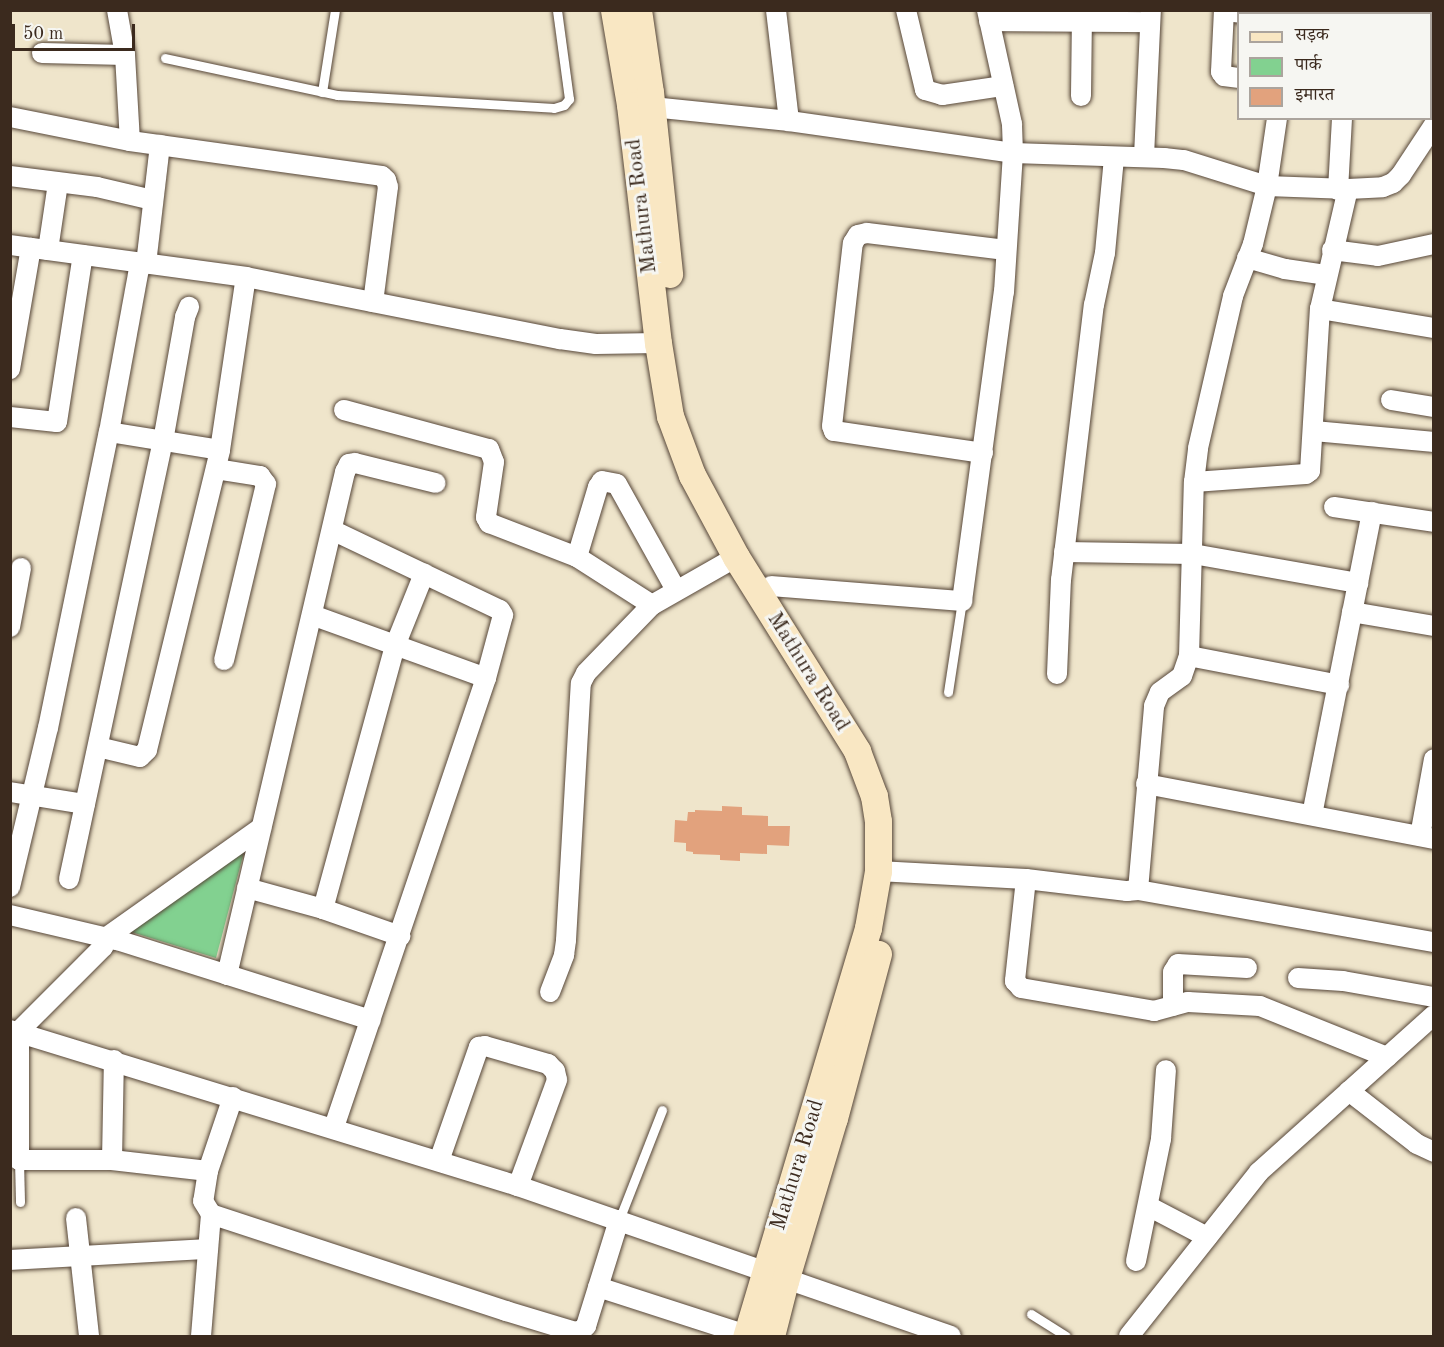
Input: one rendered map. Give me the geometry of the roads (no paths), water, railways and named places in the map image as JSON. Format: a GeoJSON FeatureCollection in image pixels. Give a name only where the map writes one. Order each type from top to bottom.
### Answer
{"type":"FeatureCollection","features":[{"type":"Feature","properties":{"kind":"main road","name":"Mathura Road"},"geometry":{"type":"LineString","coordinates":[[614,10],[630,105],[658,343],[670,416],[692,475],[736,557],[857,751],[874,796],[880,849],[887,871]]}},
{"type":"Feature","properties":{"kind":"main road","name":"Mathura Road"},"geometry":{"type":"LineString","coordinates":[[638,10],[652,107],[675,339],[688,425],[703,469],[725,513],[771,586],[811,642],[854,714],[885,772],[894,799],[887,871],[870,990],[819,1173],[774,1277],[755,1336]]}},
{"type":"Feature","properties":{"kind":"street"},"geometry":{"type":"LineString","coordinates":[[117,10],[125,55],[130,141]]}},
{"type":"Feature","properties":{"kind":"street"},"geometry":{"type":"LineString","coordinates":[[776,10],[789,121]]}},
{"type":"Feature","properties":{"kind":"street"},"geometry":{"type":"LineString","coordinates":[[906,10],[925,90],[942,95],[1003,86]]}},
{"type":"Feature","properties":{"kind":"street"},"geometry":{"type":"LineString","coordinates":[[1224,11],[1221,72],[1224,76],[1237,78]]}},
{"type":"Feature","properties":{"kind":"street"},"geometry":{"type":"LineString","coordinates":[[771,586],[962,601],[1004,292],[1012,153],[1012,124],[988,16],[1151,16],[1144,156]]}},
{"type":"Feature","properties":{"kind":"street"},"geometry":{"type":"LineString","coordinates":[[1080,96],[1082,16]]}},
{"type":"Feature","properties":{"kind":"street"},"geometry":{"type":"LineString","coordinates":[[42,53],[125,55]]}},
{"type":"Feature","properties":{"kind":"street"},"geometry":{"type":"LineString","coordinates":[[652,107],[789,121],[1012,153],[1114,158],[1144,156],[1184,160],[1267,186],[1343,190],[1383,187],[1393,183],[1401,175],[1434,124]]}},
{"type":"Feature","properties":{"kind":"street"},"geometry":{"type":"LineString","coordinates":[[10,117],[130,141],[382,176],[388,187],[373,302]]}},
{"type":"Feature","properties":{"kind":"street"},"geometry":{"type":"LineString","coordinates":[[1138,890],[1146,784],[1156,698],[1182,676],[1189,656],[1194,483],[1199,441],[1233,296],[1247,258],[1267,186],[1277,120]]}},
{"type":"Feature","properties":{"kind":"street"},"geometry":{"type":"LineString","coordinates":[[1194,483],[1309,473],[1314,431],[1320,309],[1343,190],[1342,120]]}},
{"type":"Feature","properties":{"kind":"street"},"geometry":{"type":"LineString","coordinates":[[10,887],[15,850],[48,728],[109,432],[143,263],[160,145]]}},
{"type":"Feature","properties":{"kind":"street"},"geometry":{"type":"LineString","coordinates":[[1057,674],[1064,552],[1094,304],[1105,253],[1114,158]]}},
{"type":"Feature","properties":{"kind":"street"},"geometry":{"type":"LineString","coordinates":[[10,176],[103,188],[153,200]]}},
{"type":"Feature","properties":{"kind":"street"},"geometry":{"type":"LineString","coordinates":[[10,369],[39,249],[58,183]]}},
{"type":"Feature","properties":{"kind":"street"},"geometry":{"type":"LineString","coordinates":[[982,453],[834,431],[832,426],[853,243],[858,235],[867,233],[1006,250]]}},
{"type":"Feature","properties":{"kind":"street"},"geometry":{"type":"LineString","coordinates":[[1332,250],[1378,256],[1434,244]]}},
{"type":"Feature","properties":{"kind":"street"},"geometry":{"type":"LineString","coordinates":[[10,245],[246,278],[596,344],[658,343]]}},
{"type":"Feature","properties":{"kind":"street"},"geometry":{"type":"LineString","coordinates":[[10,417],[57,422],[83,255]]}},
{"type":"Feature","properties":{"kind":"street"},"geometry":{"type":"LineString","coordinates":[[1247,258],[1285,269],[1326,275]]}},
{"type":"Feature","properties":{"kind":"street"},"geometry":{"type":"LineString","coordinates":[[98,747],[141,757],[147,750],[218,459],[246,278]]}},
{"type":"Feature","properties":{"kind":"street"},"geometry":{"type":"LineString","coordinates":[[69,879],[163,441],[185,317],[189,307]]}},
{"type":"Feature","properties":{"kind":"street"},"geometry":{"type":"LineString","coordinates":[[1320,309],[1434,328]]}},
{"type":"Feature","properties":{"kind":"street"},"geometry":{"type":"LineString","coordinates":[[1391,400],[1434,407]]}},
{"type":"Feature","properties":{"kind":"street"},"geometry":{"type":"LineString","coordinates":[[344,410],[489,449],[494,462],[486,517],[489,523],[577,557],[652,605]]}},
{"type":"Feature","properties":{"kind":"street"},"geometry":{"type":"LineString","coordinates":[[1314,431],[1434,442]]}},
{"type":"Feature","properties":{"kind":"street"},"geometry":{"type":"LineString","coordinates":[[109,432],[163,441],[218,459],[260,476],[266,484],[224,660]]}},
{"type":"Feature","properties":{"kind":"street"},"geometry":{"type":"LineString","coordinates":[[226,975],[345,472],[349,464],[356,463],[436,483]]}},
{"type":"Feature","properties":{"kind":"street"},"geometry":{"type":"LineString","coordinates":[[577,557],[598,487],[602,481],[617,484],[676,590]]}},
{"type":"Feature","properties":{"kind":"street"},"geometry":{"type":"LineString","coordinates":[[1334,507],[1434,522]]}},
{"type":"Feature","properties":{"kind":"street"},"geometry":{"type":"LineString","coordinates":[[1312,816],[1372,512]]}},
{"type":"Feature","properties":{"kind":"street"},"geometry":{"type":"LineString","coordinates":[[332,530],[500,610],[502,623],[486,678],[334,1127]]}},
{"type":"Feature","properties":{"kind":"street"},"geometry":{"type":"LineString","coordinates":[[1064,552],[1193,554],[1358,583]]}},
{"type":"Feature","properties":{"kind":"street"},"geometry":{"type":"LineString","coordinates":[[550,992],[564,955],[566,940],[581,683],[586,673],[652,605],[736,557]]}},
{"type":"Feature","properties":{"kind":"street"},"geometry":{"type":"LineString","coordinates":[[10,627],[21,568]]}},
{"type":"Feature","properties":{"kind":"street"},"geometry":{"type":"LineString","coordinates":[[323,909],[395,646],[424,574]]}},
{"type":"Feature","properties":{"kind":"street"},"geometry":{"type":"LineString","coordinates":[[1352,612],[1434,626]]}},
{"type":"Feature","properties":{"kind":"street"},"geometry":{"type":"LineString","coordinates":[[312,615],[486,678]]}},
{"type":"Feature","properties":{"kind":"street"},"geometry":{"type":"LineString","coordinates":[[1189,656],[1339,685]]}},
{"type":"Feature","properties":{"kind":"street"},"geometry":{"type":"LineString","coordinates":[[1146,784],[1427,838],[1434,759]]}},
{"type":"Feature","properties":{"kind":"street"},"geometry":{"type":"LineString","coordinates":[[10,792],[85,804]]}},
{"type":"Feature","properties":{"kind":"street"},"geometry":{"type":"LineString","coordinates":[[208,1171],[112,1161],[19,1160],[15,1030],[103,947],[107,937],[261,828]]}},
{"type":"Feature","properties":{"kind":"street"},"geometry":{"type":"LineString","coordinates":[[887,871],[1026,879],[1127,891],[1138,890],[1434,942]]}},
{"type":"Feature","properties":{"kind":"street"},"geometry":{"type":"LineString","coordinates":[[1026,879],[1017,986],[1154,1011],[1196,1001],[1260,1006],[1387,1057]]}},
{"type":"Feature","properties":{"kind":"street"},"geometry":{"type":"LineString","coordinates":[[247,888],[323,909],[400,936]]}},
{"type":"Feature","properties":{"kind":"street"},"geometry":{"type":"LineString","coordinates":[[10,915],[107,937],[371,1020]]}},
{"type":"Feature","properties":{"kind":"street"},"geometry":{"type":"LineString","coordinates":[[1173,1006],[1173,972],[1178,964],[1247,968]]}},
{"type":"Feature","properties":{"kind":"street"},"geometry":{"type":"LineString","coordinates":[[1298,978],[1344,981],[1434,997]]}},
{"type":"Feature","properties":{"kind":"street"},"geometry":{"type":"LineString","coordinates":[[1129,1336],[1259,1172],[1434,1015]]}},
{"type":"Feature","properties":{"kind":"street"},"geometry":{"type":"LineString","coordinates":[[15,1030],[334,1127],[518,1186],[774,1277],[951,1336]]}},
{"type":"Feature","properties":{"kind":"street"},"geometry":{"type":"LineString","coordinates":[[439,1161],[479,1047],[485,1046],[548,1064],[555,1071],[556,1080],[518,1186]]}},
{"type":"Feature","properties":{"kind":"street"},"geometry":{"type":"LineString","coordinates":[[112,1161],[114,1060]]}},
{"type":"Feature","properties":{"kind":"street"},"geometry":{"type":"LineString","coordinates":[[1136,1261],[1161,1139],[1166,1070]]}},
{"type":"Feature","properties":{"kind":"street"},"geometry":{"type":"LineString","coordinates":[[1349,1091],[1417,1144],[1434,1152]]}},
{"type":"Feature","properties":{"kind":"street"},"geometry":{"type":"LineString","coordinates":[[201,1336],[211,1214],[203,1201],[208,1171],[233,1096]]}},
{"type":"Feature","properties":{"kind":"street"},"geometry":{"type":"LineString","coordinates":[[1148,1206],[1206,1237]]}},
{"type":"Feature","properties":{"kind":"street"},"geometry":{"type":"LineString","coordinates":[[211,1214],[574,1332],[586,1326],[619,1220]]}},
{"type":"Feature","properties":{"kind":"street"},"geometry":{"type":"LineString","coordinates":[[76,1218],[88,1336]]}},
{"type":"Feature","properties":{"kind":"street"},"geometry":{"type":"LineString","coordinates":[[10,1260],[78,1254],[207,1249]]}},
{"type":"Feature","properties":{"kind":"street"},"geometry":{"type":"LineString","coordinates":[[598,1287],[755,1336]]}},
{"type":"Feature","properties":{"kind":"lane"},"geometry":{"type":"LineString","coordinates":[[322,92],[335,10]]}},
{"type":"Feature","properties":{"kind":"lane"},"geometry":{"type":"LineString","coordinates":[[165,58],[322,92],[554,108],[564,105],[569,99],[557,10]]}},
{"type":"Feature","properties":{"kind":"lane"},"geometry":{"type":"LineString","coordinates":[[948,692],[962,601]]}},
{"type":"Feature","properties":{"kind":"lane"},"geometry":{"type":"LineString","coordinates":[[619,1220],[662,1110]]}},
{"type":"Feature","properties":{"kind":"lane"},"geometry":{"type":"LineString","coordinates":[[19,1160],[20,1202]]}},
{"type":"Feature","properties":{"kind":"lane"},"geometry":{"type":"LineString","coordinates":[[1031,1314],[1066,1336]]}}]}
